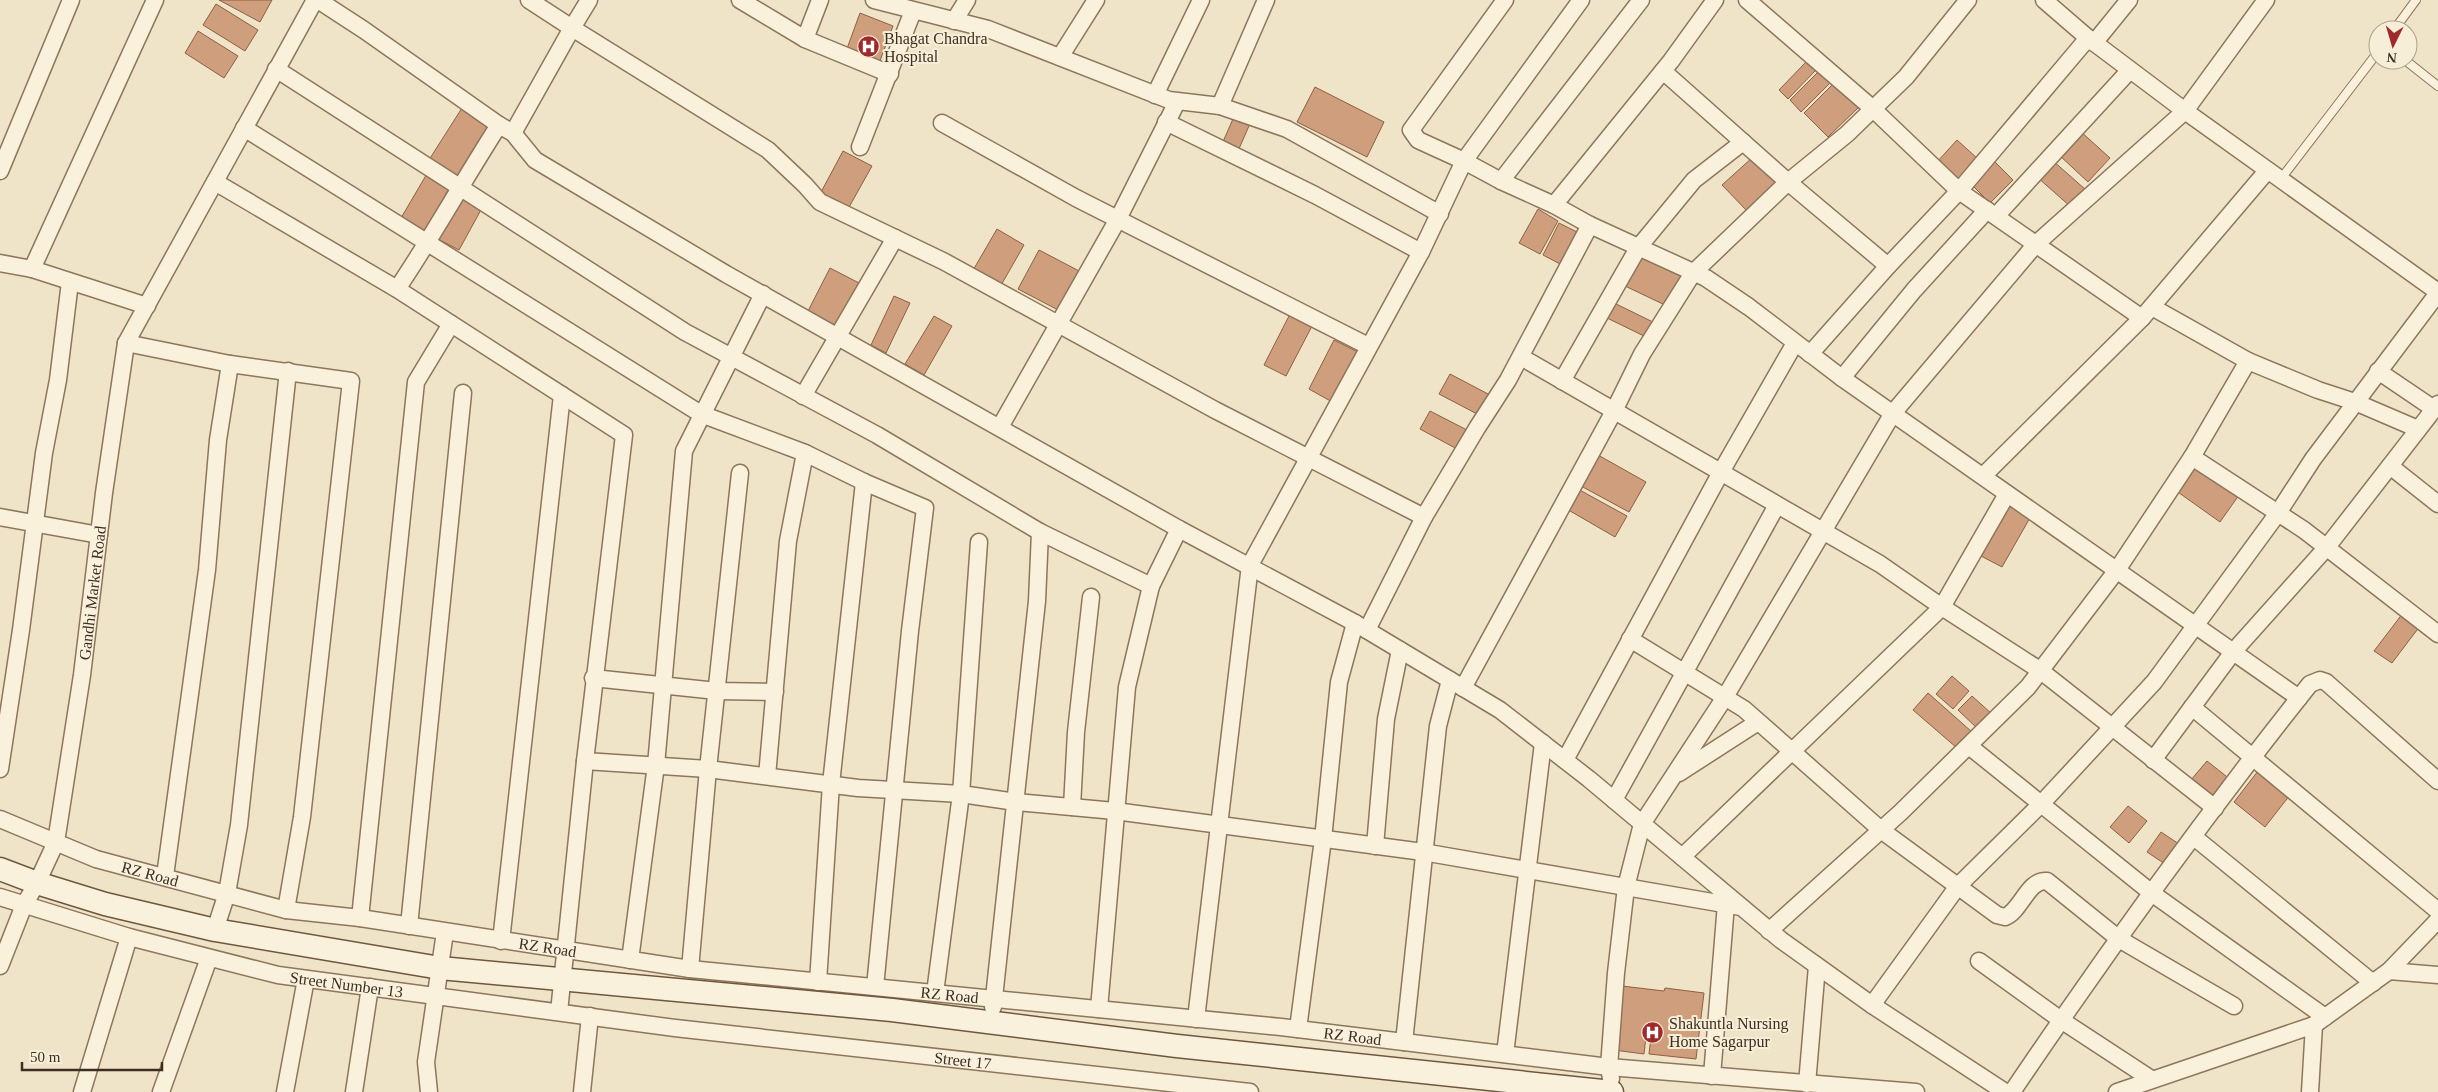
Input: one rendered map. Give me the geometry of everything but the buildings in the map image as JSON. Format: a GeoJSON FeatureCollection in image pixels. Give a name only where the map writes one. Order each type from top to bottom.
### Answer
{"type":"FeatureCollection","features":[{"type":"Feature","properties":{"kind":"street"},"geometry":{"type":"LineString","coordinates":[[0,171],[71,0]]}},
{"type":"Feature","properties":{"kind":"street"},"geometry":{"type":"LineString","coordinates":[[32,269],[155,0]]}},
{"type":"Feature","properties":{"kind":"street"},"geometry":{"type":"LineString","coordinates":[[286,910],[302,817],[351,381],[230,364],[126,343],[276,69],[316,0],[364,30],[506,129],[535,160],[763,294],[1179,530],[1250,565],[1361,626],[1500,710],[1614,800],[1682,857],[1734,906],[1872,1005],[2005,1092]]}},
{"type":"Feature","properties":{"kind":"street"},"geometry":{"type":"LineString","coordinates":[[529,0],[768,150],[820,202],[943,260],[1215,410],[1424,517]]}},
{"type":"Feature","properties":{"kind":"street"},"geometry":{"type":"LineString","coordinates":[[397,289],[428,243],[460,186],[506,129],[589,0]]}},
{"type":"Feature","properties":{"kind":"street"},"geometry":{"type":"LineString","coordinates":[[740,0],[805,39],[890,74]]}},
{"type":"Feature","properties":{"kind":"street"},"geometry":{"type":"LineString","coordinates":[[805,39],[820,0]]}},
{"type":"Feature","properties":{"kind":"street"},"geometry":{"type":"LineString","coordinates":[[874,0],[988,29],[1177,102],[1220,106],[1287,129],[1440,214]]}},
{"type":"Feature","properties":{"kind":"street"},"geometry":{"type":"LineString","coordinates":[[954,21],[967,0]]}},
{"type":"Feature","properties":{"kind":"street"},"geometry":{"type":"LineString","coordinates":[[1060,57],[1096,0]]}},
{"type":"Feature","properties":{"kind":"street"},"geometry":{"type":"LineString","coordinates":[[1155,95],[1201,0]]}},
{"type":"Feature","properties":{"kind":"street"},"geometry":{"type":"LineString","coordinates":[[1220,106],[1266,0]]}},
{"type":"Feature","properties":{"kind":"street"},"geometry":{"type":"LineString","coordinates":[[1505,0],[1411,130],[1418,140],[1554,205],[1590,225],[1706,278],[1749,307],[1842,378],[2299,698]]}},
{"type":"Feature","properties":{"kind":"street"},"geometry":{"type":"LineString","coordinates":[[1196,1019],[1250,565],[1421,252],[1464,161],[1581,0]]}},
{"type":"Feature","properties":{"kind":"street"},"geometry":{"type":"LineString","coordinates":[[1501,181],[1641,0]]}},
{"type":"Feature","properties":{"kind":"street"},"geometry":{"type":"LineString","coordinates":[[1554,205],[1662,71],[1715,0]]}},
{"type":"Feature","properties":{"kind":"street"},"geometry":{"type":"LineString","coordinates":[[1747,0],[1872,108],[1959,191],[2036,244],[2147,313],[2248,361],[2318,390],[2355,402],[2418,429]]}},
{"type":"Feature","properties":{"kind":"street"},"geometry":{"type":"LineString","coordinates":[[1404,1042],[1438,726],[1456,684],[1614,410],[1642,354],[1693,273],[1788,182],[1847,134],[1906,77],[1968,0]]}},
{"type":"Feature","properties":{"kind":"street"},"geometry":{"type":"LineString","coordinates":[[1872,1005],[1958,886],[2042,803],[2154,682],[2278,513],[2355,402],[2438,293],[2273,176],[2091,41],[2045,0]]}},
{"type":"Feature","properties":{"kind":"street"},"geometry":{"type":"LineString","coordinates":[[1810,354],[1888,266],[1959,191],[2129,0]]}},
{"type":"Feature","properties":{"kind":"street"},"geometry":{"type":"LineString","coordinates":[[0,869],[37,883],[105,904],[216,930],[440,968],[564,978],[892,1010],[1177,1046],[1613,1092],[1609,1068],[1616,973],[1626,887],[1642,824],[1725,697],[1822,531],[1894,414],[2036,244],[2185,111],[2266,0]]}},
{"type":"Feature","properties":{"kind":"street"},"geometry":{"type":"LineString","coordinates":[[860,147],[890,74],[913,10]]}},
{"type":"Feature","properties":{"kind":"street"},"geometry":{"type":"LineString","coordinates":[[276,69],[685,332],[876,435],[1040,532],[1151,586]]}},
{"type":"Feature","properties":{"kind":"street"},"geometry":{"type":"LineString","coordinates":[[1842,378],[1914,290],[2130,70]]}},
{"type":"Feature","properties":{"kind":"street"},"geometry":{"type":"LineString","coordinates":[[1662,71],[1788,182],[1888,266]]}},
{"type":"Feature","properties":{"kind":"street"},"geometry":{"type":"LineString","coordinates":[[1000,427],[1118,219],[1177,102]]}},
{"type":"Feature","properties":{"kind":"street"},"geometry":{"type":"LineString","coordinates":[[1166,122],[1315,195],[1421,252]]}},
{"type":"Feature","properties":{"kind":"street"},"geometry":{"type":"LineString","coordinates":[[942,123],[1118,219],[1368,346]]}},
{"type":"Feature","properties":{"kind":"street"},"geometry":{"type":"LineString","coordinates":[[244,128],[701,414],[805,453],[864,482],[925,508],[910,631],[875,987]]}},
{"type":"Feature","properties":{"kind":"street"},"geometry":{"type":"LineString","coordinates":[[1562,381],[1638,248],[1694,180],[1743,142]]}},
{"type":"Feature","properties":{"kind":"street"},"geometry":{"type":"LineString","coordinates":[[1982,476],[2147,313],[2273,176]]}},
{"type":"Feature","properties":{"kind":"street"},"geometry":{"type":"LineString","coordinates":[[215,182],[397,289],[624,435],[593,678],[567,950],[559,1012]]}},
{"type":"Feature","properties":{"kind":"street"},"geometry":{"type":"LineString","coordinates":[[1298,1029],[1323,839],[1339,682],[1361,626],[1424,517],[1522,357],[1590,225]]}},
{"type":"Feature","properties":{"kind":"street"},"geometry":{"type":"LineString","coordinates":[[803,396],[895,238]]}},
{"type":"Feature","properties":{"kind":"street"},"geometry":{"type":"LineString","coordinates":[[0,263],[32,269],[147,306]]}},
{"type":"Feature","properties":{"kind":"street"},"geometry":{"type":"LineString","coordinates":[[0,769],[21,630],[44,453],[58,380],[70,282]]}},
{"type":"Feature","properties":{"kind":"street"},"geometry":{"type":"LineString","coordinates":[[630,960],[656,765],[684,451],[763,294]]}},
{"type":"Feature","properties":{"kind":"street"},"geometry":{"type":"LineString","coordinates":[[360,918],[416,382],[451,324]]}},
{"type":"Feature","properties":{"kind":"street","name":"Gandhi Market Road"},"geometry":{"type":"LineString","coordinates":[[0,966],[24,905],[37,883],[56,842],[82,675],[98,535],[126,343]]}},
{"type":"Feature","properties":{"kind":"street"},"geometry":{"type":"LineString","coordinates":[[1565,760],[1721,472],[1795,343]]}},
{"type":"Feature","properties":{"kind":"street"},"geometry":{"type":"LineString","coordinates":[[1522,357],[1880,564],[1942,608],[2041,671],[2215,808]]}},
{"type":"Feature","properties":{"kind":"street"},"geometry":{"type":"LineString","coordinates":[[1769,931],[1881,830],[2028,687],[2117,570],[2192,457],[2248,361]]}},
{"type":"Feature","properties":{"kind":"street"},"geometry":{"type":"LineString","coordinates":[[165,876],[206,570],[218,440],[230,364]]}},
{"type":"Feature","properties":{"kind":"street"},"geometry":{"type":"LineString","coordinates":[[216,930],[227,893],[239,825],[288,371]]}},
{"type":"Feature","properties":{"kind":"street"},"geometry":{"type":"LineString","coordinates":[[2153,760],[2233,652],[2327,547],[2436,406],[2378,372]]}},
{"type":"Feature","properties":{"kind":"street"},"geometry":{"type":"LineString","coordinates":[[409,926],[463,393]]}},
{"type":"Feature","properties":{"kind":"street"},"geometry":{"type":"LineString","coordinates":[[501,941],[562,395]]}},
{"type":"Feature","properties":{"kind":"street"},"geometry":{"type":"LineString","coordinates":[[767,776],[788,541],[805,453]]}},
{"type":"Feature","properties":{"kind":"street"},"geometry":{"type":"LineString","coordinates":[[2192,457],[2327,547],[2438,634]]}},
{"type":"Feature","properties":{"kind":"street"},"geometry":{"type":"LineString","coordinates":[[2390,466],[2438,504]]}},
{"type":"Feature","properties":{"kind":"street"},"geometry":{"type":"LineString","coordinates":[[690,969],[708,769],[740,473]]}},
{"type":"Feature","properties":{"kind":"street"},"geometry":{"type":"LineString","coordinates":[[818,982],[831,784],[864,482]]}},
{"type":"Feature","properties":{"kind":"street"},"geometry":{"type":"LineString","coordinates":[[1682,857],[1942,608],[2007,494]]}},
{"type":"Feature","properties":{"kind":"street"},"geometry":{"type":"LineString","coordinates":[[1614,800],[1777,504]]}},
{"type":"Feature","properties":{"kind":"street"},"geometry":{"type":"LineString","coordinates":[[0,517],[98,535]]}},
{"type":"Feature","properties":{"kind":"street"},"geometry":{"type":"LineString","coordinates":[[1099,1009],[1127,687],[1151,586],[1179,530]]}},
{"type":"Feature","properties":{"kind":"street"},"geometry":{"type":"LineString","coordinates":[[988,1022],[995,998],[1016,802],[1037,601],[1040,532]]}},
{"type":"Feature","properties":{"kind":"street"},"geometry":{"type":"LineString","coordinates":[[935,993],[961,794],[979,542]]}},
{"type":"Feature","properties":{"kind":"street"},"geometry":{"type":"LineString","coordinates":[[1072,807],[1076,732],[1091,597]]}},
{"type":"Feature","properties":{"kind":"street"},"geometry":{"type":"LineString","coordinates":[[1630,639],[1725,697],[1758,722],[1881,830],[1997,915],[2005,917],[2011,915],[2036,884],[2047,881],[2119,940],[2234,1006]]}},
{"type":"Feature","properties":{"kind":"street"},"geometry":{"type":"LineString","coordinates":[[1375,846],[1386,719],[1400,650]]}},
{"type":"Feature","properties":{"kind":"street"},"geometry":{"type":"LineString","coordinates":[[593,678],[717,691],[775,692]]}},
{"type":"Feature","properties":{"kind":"street"},"geometry":{"type":"LineString","coordinates":[[2012,1092],[2061,1020],[2215,808],[2299,698],[2315,681],[2326,682],[2438,781]]}},
{"type":"Feature","properties":{"kind":"street"},"geometry":{"type":"LineString","coordinates":[[2192,707],[2438,911]]}},
{"type":"Feature","properties":{"kind":"street"},"geometry":{"type":"LineString","coordinates":[[1672,777],[1758,722]]}},
{"type":"Feature","properties":{"kind":"street"},"geometry":{"type":"LineString","coordinates":[[1505,1054],[1543,743]]}},
{"type":"Feature","properties":{"kind":"street"},"geometry":{"type":"LineString","coordinates":[[1969,746],[2153,894],[2319,1021]]}},
{"type":"Feature","properties":{"kind":"street"},"geometry":{"type":"LineString","coordinates":[[585,761],[708,769],[895,791],[961,794],[1016,802],[1115,811],[1423,852],[1734,906]]}},
{"type":"Feature","properties":{"kind":"street","name":"RZ Road"},"geometry":{"type":"LineString","coordinates":[[0,819],[96,859],[286,910],[360,918],[690,969],[1298,1029],[1609,1068],[1916,1092]]}},
{"type":"Feature","properties":{"kind":"street"},"geometry":{"type":"LineString","coordinates":[[2194,837],[2373,982]]}},
{"type":"Feature","properties":{"kind":"street","name":"Street Number 13"},"geometry":{"type":"LineString","coordinates":[[0,897],[129,937],[278,975],[674,1028]]}},
{"type":"Feature","properties":{"kind":"street"},"geometry":{"type":"LineString","coordinates":[[1712,1076],[1734,906]]}},
{"type":"Feature","properties":{"kind":"street"},"geometry":{"type":"LineString","coordinates":[[2117,1092],[2319,1021],[2389,971],[2438,920]]}},
{"type":"Feature","properties":{"kind":"street"},"geometry":{"type":"LineString","coordinates":[[430,1092],[426,1062],[445,932]]}},
{"type":"Feature","properties":{"kind":"street"},"geometry":{"type":"LineString","coordinates":[[82,1092],[129,937]]}},
{"type":"Feature","properties":{"kind":"street"},"geometry":{"type":"LineString","coordinates":[[161,1092],[209,958]]}},
{"type":"Feature","properties":{"kind":"street"},"geometry":{"type":"LineString","coordinates":[[1979,961],[2061,1020],[2151,1079]]}},
{"type":"Feature","properties":{"kind":"street"},"geometry":{"type":"LineString","coordinates":[[1807,1084],[1816,966]]}},
{"type":"Feature","properties":{"kind":"street"},"geometry":{"type":"LineString","coordinates":[[2389,971],[2438,975]]}},
{"type":"Feature","properties":{"kind":"street"},"geometry":{"type":"LineString","coordinates":[[284,1092],[306,979]]}},
{"type":"Feature","properties":{"kind":"street"},"geometry":{"type":"LineString","coordinates":[[354,1092],[370,987]]}},
{"type":"Feature","properties":{"kind":"street"},"geometry":{"type":"LineString","coordinates":[[582,1092],[590,1016]]}},
{"type":"Feature","properties":{"kind":"street"},"geometry":{"type":"LineString","coordinates":[[2310,1092],[2319,1021]]}},
{"type":"Feature","properties":{"kind":"street","name":"Street 17"},"geometry":{"type":"LineString","coordinates":[[674,1028],[1243,1092]]}},
{"type":"Feature","properties":{"kind":"lane"},"geometry":{"type":"LineString","coordinates":[[2401,20],[2416,0]]}},
{"type":"Feature","properties":{"kind":"lane"},"geometry":{"type":"LineString","coordinates":[[2273,176],[2368,64]]}},
{"type":"Feature","properties":{"kind":"lane"},"geometry":{"type":"LineString","coordinates":[[2418,70],[2438,86]]}},
{"type":"Feature","properties":{"kind":"place","name":"Bhagat Chandra Hospital"},"geometry":{"type":"Point","coordinates":[868,47]}},
{"type":"Feature","properties":{"kind":"place","name":"Shakuntla Nursing Home Sagarpur"},"geometry":{"type":"Point","coordinates":[1653,1032]}}]}
